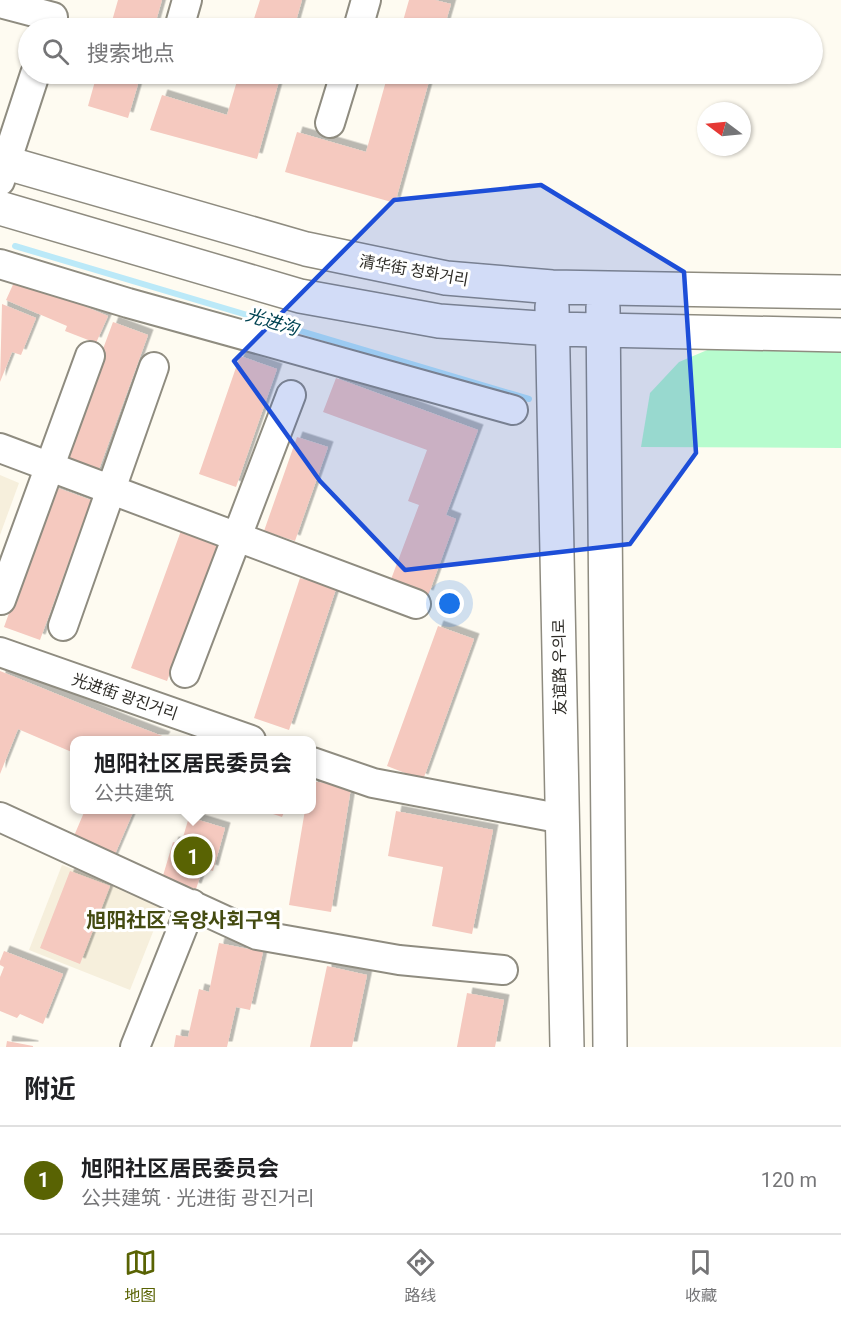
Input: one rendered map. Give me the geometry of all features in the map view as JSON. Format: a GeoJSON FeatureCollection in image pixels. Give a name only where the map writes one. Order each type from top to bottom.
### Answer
{"type":"FeatureCollection","features":[{"type":"Feature","properties":{"kind":"main road","name":"清华街 청화거리"},"geometry":{"type":"LineString","coordinates":[[2,168],[306,249],[446,278],[552,287],[841,292]]}},
{"type":"Feature","properties":{"kind":"main road"},"geometry":{"type":"LineString","coordinates":[[0,208],[300,296],[439,321],[553,329],[841,335]]}},
{"type":"Feature","properties":{"kind":"main road","name":"友谊路 우의로"},"geometry":{"type":"LineString","coordinates":[[552,287],[567,1047]]}},
{"type":"Feature","properties":{"kind":"main road"},"geometry":{"type":"LineString","coordinates":[[602,288],[610,1047]]}},
{"type":"Feature","properties":{"kind":"street"},"geometry":{"type":"LineString","coordinates":[[182,18],[187,0]]}},
{"type":"Feature","properties":{"kind":"street"},"geometry":{"type":"LineString","coordinates":[[361,18],[366,0]]}},
{"type":"Feature","properties":{"kind":"street"},"geometry":{"type":"LineString","coordinates":[[0,3],[54,15]]}},
{"type":"Feature","properties":{"kind":"street"},"geometry":{"type":"LineString","coordinates":[[2,168],[31,84]]}},
{"type":"Feature","properties":{"kind":"street"},"geometry":{"type":"LineString","coordinates":[[330,123],[342,84]]}},
{"type":"Feature","properties":{"kind":"street"},"geometry":{"type":"LineString","coordinates":[[0,264],[128,303],[513,410]]}},
{"type":"Feature","properties":{"kind":"street"},"geometry":{"type":"LineString","coordinates":[[2,600],[90,356]]}},
{"type":"Feature","properties":{"kind":"street"},"geometry":{"type":"LineString","coordinates":[[63,626],[154,367]]}},
{"type":"Feature","properties":{"kind":"street"},"geometry":{"type":"LineString","coordinates":[[185,674],[291,395]]}},
{"type":"Feature","properties":{"kind":"street"},"geometry":{"type":"LineString","coordinates":[[0,448],[416,604]]}},
{"type":"Feature","properties":{"kind":"street","name":"光进街 광진거리"},"geometry":{"type":"LineString","coordinates":[[0,652],[237,736]]}},
{"type":"Feature","properties":{"kind":"street"},"geometry":{"type":"LineString","coordinates":[[316,763],[373,783],[563,819]]}},
{"type":"Feature","properties":{"kind":"street"},"geometry":{"type":"LineString","coordinates":[[0,818],[257,935],[280,941],[399,960],[503,970]]}},
{"type":"Feature","properties":{"kind":"street"},"geometry":{"type":"LineString","coordinates":[[135,1047],[192,904]]}},
{"type":"Feature","properties":{"kind":"highlighted area"},"geometry":{"type":"Polygon","coordinates":[[[541,185],[684,272],[696,453],[630,544],[405,570],[320,481],[234,361],[394,200],[541,185]]]}},
{"type":"Feature","properties":{"kind":"shaded area"},"geometry":{"type":"Polygon","coordinates":[[[0,475],[19,483],[0,535],[0,475]]]}},
{"type":"Feature","properties":{"kind":"shaded area"},"geometry":{"type":"Polygon","coordinates":[[[62,865],[164,904],[130,990],[29,950],[62,865]]]}},
{"type":"Feature","properties":{"kind":"green space"},"geometry":{"type":"Polygon","coordinates":[[[712,348],[841,348],[841,448],[641,447],[650,393],[679,362],[712,348]]]}},
{"type":"Feature","properties":{"kind":"building"},"geometry":{"type":"Polygon","coordinates":[[[118,0],[162,0],[157,18],[113,18],[118,0]]]}},
{"type":"Feature","properties":{"kind":"building"},"geometry":{"type":"Polygon","coordinates":[[[260,0],[302,0],[297,18],[254,18],[260,0]]]}},
{"type":"Feature","properties":{"kind":"building"},"geometry":{"type":"Polygon","coordinates":[[[409,0],[435,0],[451,4],[447,18],[404,18],[409,0]]]}},
{"type":"Feature","properties":{"kind":"building"},"geometry":{"type":"Polygon","coordinates":[[[94,84],[138,84],[128,118],[88,106],[94,84]]]}},
{"type":"Feature","properties":{"kind":"building"},"geometry":{"type":"Polygon","coordinates":[[[236,84],[278,84],[257,159],[150,130],[162,95],[227,115],[236,84]]]}},
{"type":"Feature","properties":{"kind":"building"},"geometry":{"type":"Polygon","coordinates":[[[385,84],[428,84],[395,203],[285,172],[297,132],[366,152],[385,84]]]}},
{"type":"Feature","properties":{"kind":"building"},"geometry":{"type":"Polygon","coordinates":[[[16,278],[108,316],[96,343],[65,331],[67,326],[6,300],[16,278]]]}},
{"type":"Feature","properties":{"kind":"building"},"geometry":{"type":"Polygon","coordinates":[[[2,304],[36,318],[21,355],[12,352],[0,382],[2,304]]]}},
{"type":"Feature","properties":{"kind":"building"},"geometry":{"type":"Polygon","coordinates":[[[113,322],[148,335],[97,475],[61,462],[113,322]]]}},
{"type":"Feature","properties":{"kind":"building"},"geometry":{"type":"Polygon","coordinates":[[[240,356],[277,369],[236,487],[199,474],[240,356]]]}},
{"type":"Feature","properties":{"kind":"building"},"geometry":{"type":"Polygon","coordinates":[[[336,378],[478,430],[446,515],[456,519],[428,596],[390,582],[419,505],[408,501],[427,450],[323,412],[336,378]]]}},
{"type":"Feature","properties":{"kind":"building"},"geometry":{"type":"Polygon","coordinates":[[[297,437],[328,447],[295,541],[264,531],[297,437]]]}},
{"type":"Feature","properties":{"kind":"building"},"geometry":{"type":"Polygon","coordinates":[[[55,487],[91,500],[40,640],[4,627],[55,487]]]}},
{"type":"Feature","properties":{"kind":"building"},"geometry":{"type":"Polygon","coordinates":[[[182,528],[219,541],[167,681],[131,668],[182,528]]]}},
{"type":"Feature","properties":{"kind":"building"},"geometry":{"type":"Polygon","coordinates":[[[300,578],[336,589],[289,730],[254,718],[300,578]]]}},
{"type":"Feature","properties":{"kind":"building"},"geometry":{"type":"Polygon","coordinates":[[[438,626],[474,639],[423,780],[387,766],[438,626]]]}},
{"type":"Feature","properties":{"kind":"building"},"geometry":{"type":"Polygon","coordinates":[[[0,671],[162,736],[70,736],[70,751],[18,729],[0,774],[0,671]]]}},
{"type":"Feature","properties":{"kind":"building"},"geometry":{"type":"Polygon","coordinates":[[[316,782],[351,788],[331,912],[289,905],[304,814],[316,814],[316,782]]]}},
{"type":"Feature","properties":{"kind":"building"},"geometry":{"type":"Polygon","coordinates":[[[396,811],[493,830],[472,934],[432,926],[443,867],[388,856],[396,811]]]}},
{"type":"Feature","properties":{"kind":"building"},"geometry":{"type":"Polygon","coordinates":[[[83,814],[132,814],[112,861],[71,843],[83,814]]]}},
{"type":"Feature","properties":{"kind":"building"},"geometry":{"type":"Polygon","coordinates":[[[189,817],[225,828],[213,871],[203,868],[196,889],[162,879],[173,842],[181,844],[189,817]]]}},
{"type":"Feature","properties":{"kind":"building"},"geometry":{"type":"Polygon","coordinates":[[[70,871],[110,886],[80,964],[40,948],[70,871]]]}},
{"type":"Feature","properties":{"kind":"building"},"geometry":{"type":"Polygon","coordinates":[[[219,943],[263,952],[250,1010],[236,1007],[227,1047],[174,1047],[176,1035],[188,1037],[199,989],[209,992],[219,943]]]}},
{"type":"Feature","properties":{"kind":"building"},"geometry":{"type":"Polygon","coordinates":[[[4,951],[63,974],[43,1024],[20,1014],[17,1018],[0,1011],[0,977],[4,967],[0,965],[0,961],[4,951]]]}},
{"type":"Feature","properties":{"kind":"building"},"geometry":{"type":"Polygon","coordinates":[[[327,966],[367,975],[352,1047],[310,1047],[327,966]]]}},
{"type":"Feature","properties":{"kind":"building"},"geometry":{"type":"Polygon","coordinates":[[[467,993],[504,1000],[495,1047],[457,1047],[467,993]]]}},
{"type":"Feature","properties":{"kind":"building"},"geometry":{"type":"Polygon","coordinates":[[[7,1041],[33,1046],[33,1047],[6,1047],[7,1041]]]}},
{"type":"Feature","properties":{"kind":"waterway","name":"光进沟"},"geometry":{"type":"LineString","coordinates":[[15,246],[529,399]]}},
{"type":"Feature","properties":{"kind":"place","name":"旭阳社区居民委员会"},"geometry":{"type":"Point","coordinates":[193,856]}},
{"type":"Feature","properties":{"kind":"district","name":"旭阳社区 욱양사회구역"},"geometry":{"type":"Point","coordinates":[184,920]}}]}
